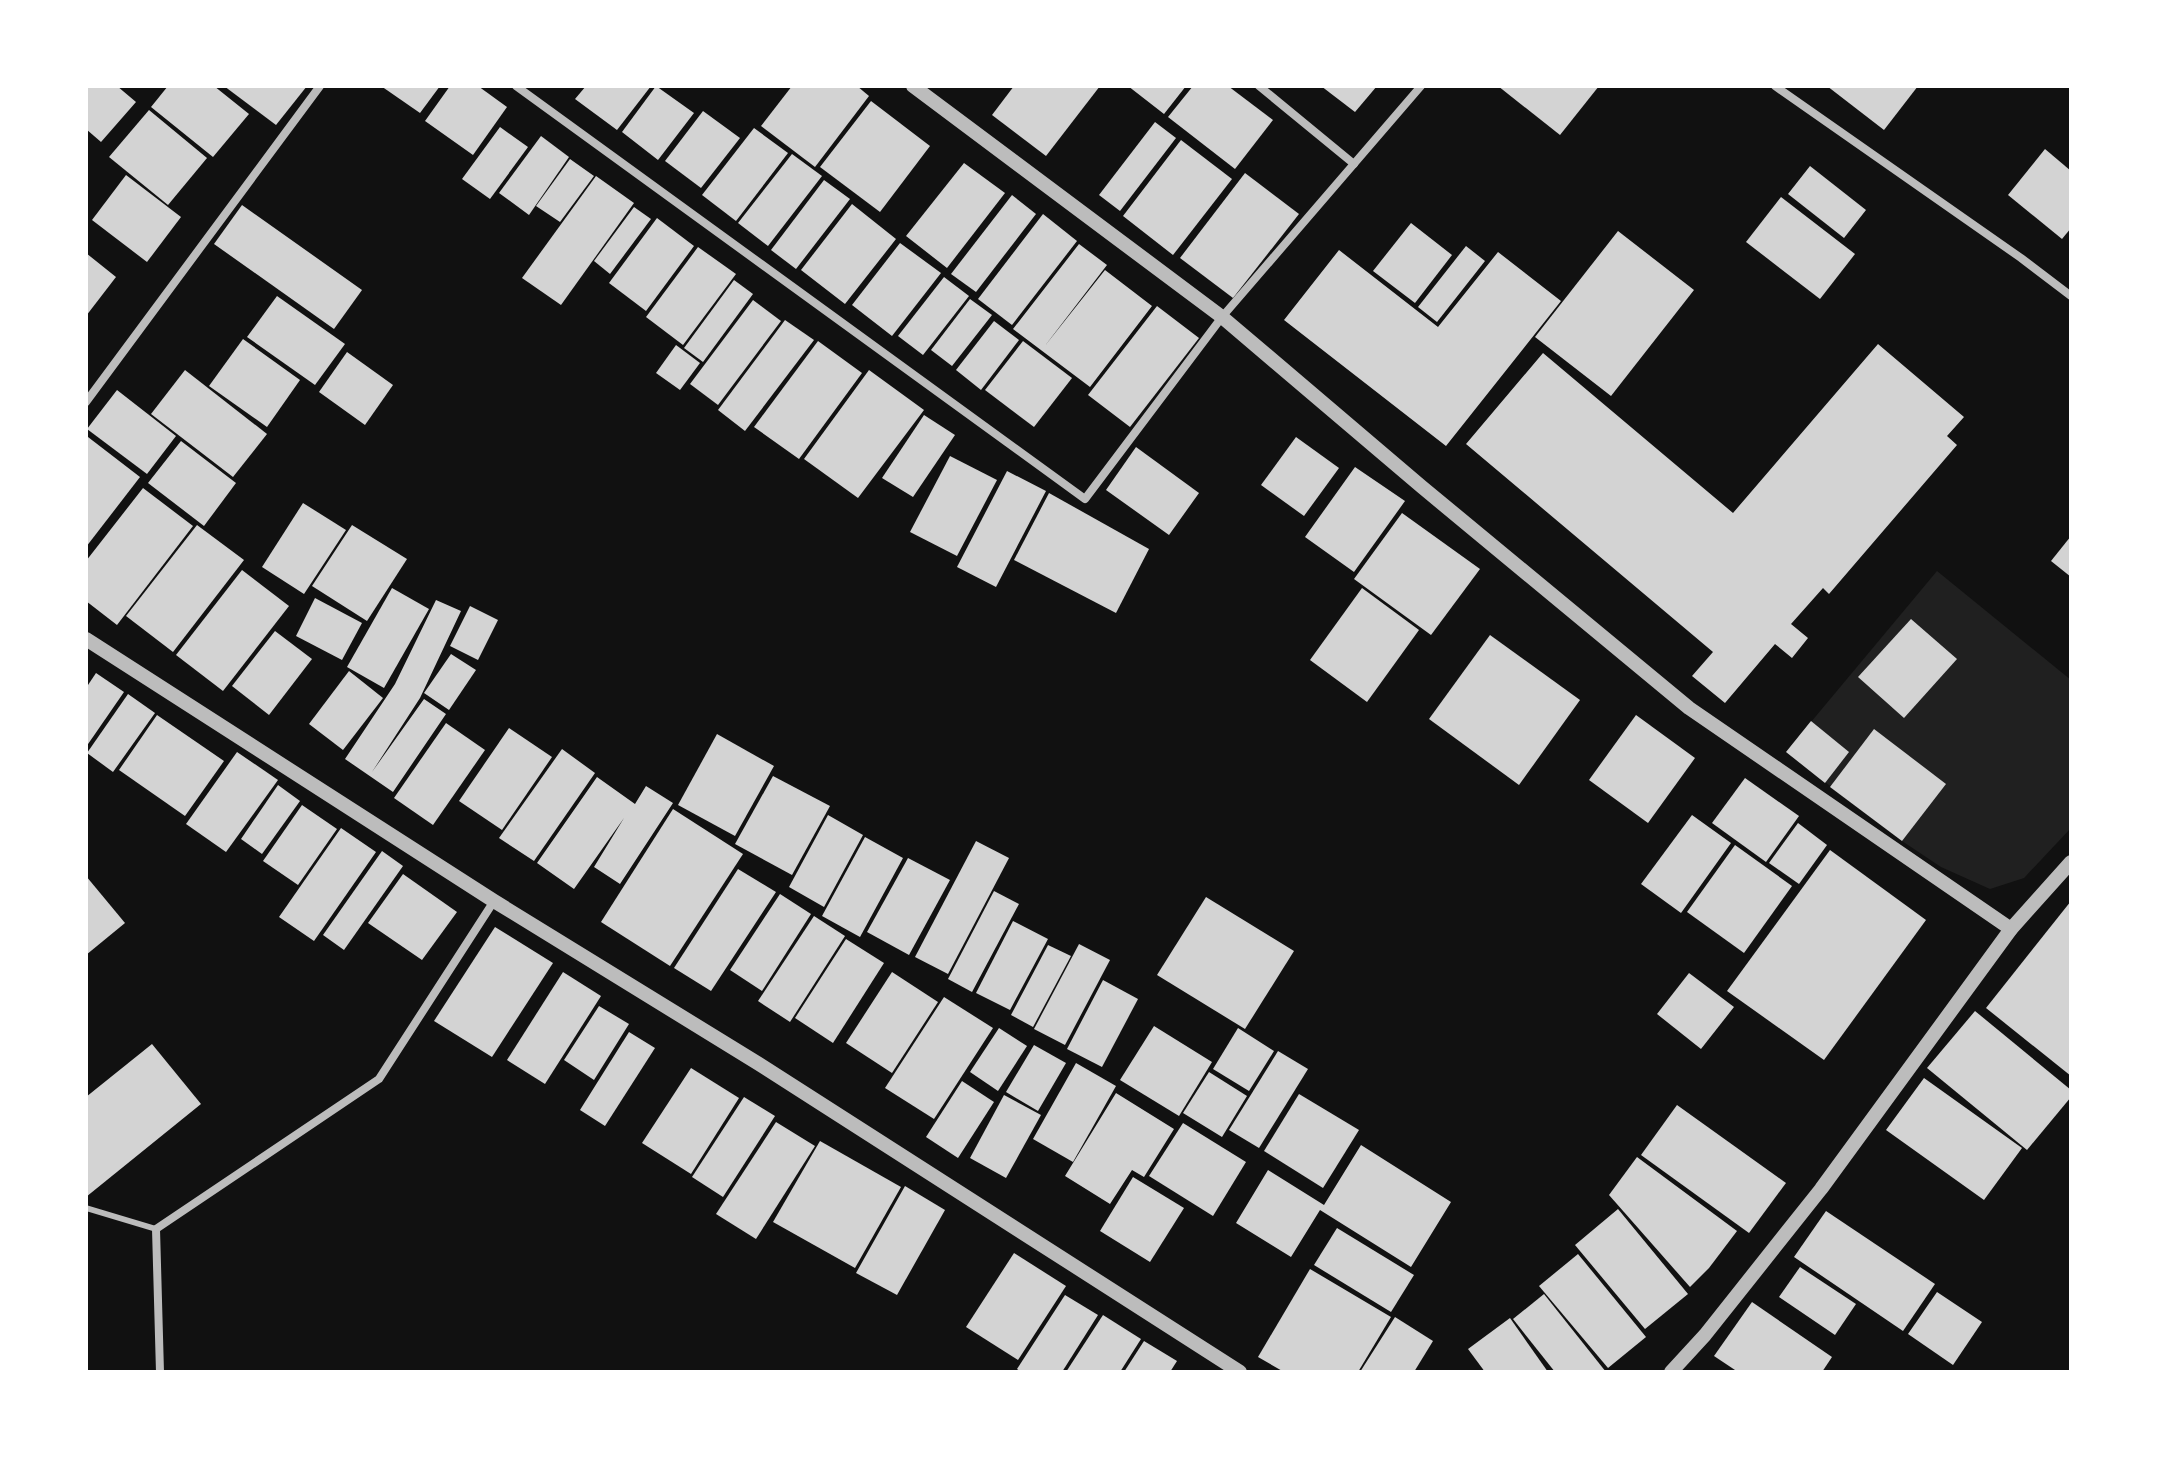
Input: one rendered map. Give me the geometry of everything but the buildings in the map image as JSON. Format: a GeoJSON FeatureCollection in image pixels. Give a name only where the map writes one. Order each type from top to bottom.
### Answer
{"type":"FeatureCollection","features":[{"type":"Feature","properties":{"kind":"street"},"geometry":{"type":"LineString","coordinates":[[86,402],[320,86]]}},
{"type":"Feature","properties":{"kind":"street"},"geometry":{"type":"LineString","coordinates":[[516,86],[1085,499],[1222,317],[1421,86]]}},
{"type":"Feature","properties":{"kind":"street"},"geometry":{"type":"LineString","coordinates":[[913,86],[1222,317],[1689,708],[2011,929]]}},
{"type":"Feature","properties":{"kind":"street"},"geometry":{"type":"LineString","coordinates":[[1259,86],[1354,164]]}},
{"type":"Feature","properties":{"kind":"street"},"geometry":{"type":"LineString","coordinates":[[1775,86],[2071,296]]}},
{"type":"Feature","properties":{"kind":"street"},"geometry":{"type":"LineString","coordinates":[[86,639],[494,901],[759,1064],[1240,1372]]}},
{"type":"Feature","properties":{"kind":"street"},"geometry":{"type":"LineString","coordinates":[[1671,1372],[1705,1335],[1821,1189],[2011,929],[2069,868]]}},
{"type":"Feature","properties":{"kind":"street"},"geometry":{"type":"LineString","coordinates":[[160,1372],[156,1229],[379,1079],[494,901]]}},
{"type":"Feature","properties":{"kind":"lane"},"geometry":{"type":"LineString","coordinates":[[86,1208],[156,1229]]}},
{"type":"Feature","properties":{"kind":"shaded area"},"geometry":{"type":"Polygon","coordinates":[[[1937,571],[2071,680],[2071,828],[2024,878],[1990,889],[1941,867],[1902,841],[1786,752],[1937,571]]]}}]}
